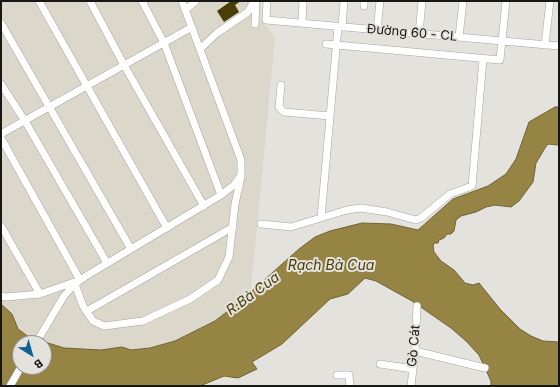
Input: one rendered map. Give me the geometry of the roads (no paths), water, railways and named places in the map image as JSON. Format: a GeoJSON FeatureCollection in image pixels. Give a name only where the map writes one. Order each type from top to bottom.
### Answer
{"type":"FeatureCollection","features":[{"type":"Feature","properties":{"kind":"street"},"geometry":{"type":"LineString","coordinates":[[39,1],[167,228]]}},
{"type":"Feature","properties":{"kind":"street"},"geometry":{"type":"LineString","coordinates":[[90,1],[124,65],[204,206]]}},
{"type":"Feature","properties":{"kind":"street"},"geometry":{"type":"LineString","coordinates":[[142,1],[164,43],[222,195]]}},
{"type":"Feature","properties":{"kind":"street"},"geometry":{"type":"LineString","coordinates":[[1,138],[77,282],[87,311],[93,321],[104,326],[143,322],[190,299],[218,280],[229,257],[241,175],[241,160],[182,1]]}},
{"type":"Feature","properties":{"kind":"street"},"geometry":{"type":"LineString","coordinates":[[185,10],[196,1]]}},
{"type":"Feature","properties":{"kind":"street"},"geometry":{"type":"LineString","coordinates":[[255,1],[255,24]]}},
{"type":"Feature","properties":{"kind":"street"},"geometry":{"type":"LineString","coordinates":[[200,50],[217,33],[248,12],[255,1]]}},
{"type":"Feature","properties":{"kind":"street","name":"Đường 60 - CL"},"geometry":{"type":"LineString","coordinates":[[268,1],[266,20],[559,46]]}},
{"type":"Feature","properties":{"kind":"street"},"geometry":{"type":"LineString","coordinates":[[302,23],[303,1]]}},
{"type":"Feature","properties":{"kind":"street"},"geometry":{"type":"LineString","coordinates":[[321,218],[336,45],[344,1]]}},
{"type":"Feature","properties":{"kind":"street"},"geometry":{"type":"LineString","coordinates":[[377,30],[380,1]]}},
{"type":"Feature","properties":{"kind":"street"},"geometry":{"type":"LineString","coordinates":[[418,34],[422,1]]}},
{"type":"Feature","properties":{"kind":"street"},"geometry":{"type":"LineString","coordinates":[[459,37],[462,1]]}},
{"type":"Feature","properties":{"kind":"street"},"geometry":{"type":"LineString","coordinates":[[326,44],[500,60],[506,1]]}},
{"type":"Feature","properties":{"kind":"street"},"geometry":{"type":"LineString","coordinates":[[545,45],[550,1]]}},
{"type":"Feature","properties":{"kind":"street"},"geometry":{"type":"LineString","coordinates":[[1,23],[131,249]]}},
{"type":"Feature","properties":{"kind":"street"},"geometry":{"type":"LineString","coordinates":[[1,134],[192,27]]}},
{"type":"Feature","properties":{"kind":"street"},"geometry":{"type":"LineString","coordinates":[[261,224],[291,227],[347,210],[361,208],[387,212],[416,220],[426,214],[450,194],[472,186],[483,59]]}},
{"type":"Feature","properties":{"kind":"street"},"geometry":{"type":"LineString","coordinates":[[1,84],[25,121],[107,263]]}},
{"type":"Feature","properties":{"kind":"street"},"geometry":{"type":"LineString","coordinates":[[281,85],[280,107],[284,112],[330,116]]}},
{"type":"Feature","properties":{"kind":"street"},"geometry":{"type":"LineString","coordinates":[[1,296],[6,298],[40,294],[77,282],[222,195],[234,185],[241,175]]}},
{"type":"Feature","properties":{"kind":"street"},"geometry":{"type":"LineString","coordinates":[[1,226],[40,294]]}},
{"type":"Feature","properties":{"kind":"street"},"geometry":{"type":"LineString","coordinates":[[87,311],[233,227]]}},
{"type":"Feature","properties":{"kind":"street"},"geometry":{"type":"LineString","coordinates":[[41,335],[64,296],[77,282]]}},
{"type":"Feature","properties":{"kind":"street","name":"Gò Cát"},"geometry":{"type":"LineString","coordinates":[[410,386],[415,350],[417,306]]}},
{"type":"Feature","properties":{"kind":"street"},"geometry":{"type":"LineString","coordinates":[[415,350],[485,368]]}},
{"type":"Feature","properties":{"kind":"street"},"geometry":{"type":"LineString","coordinates":[[380,364],[413,369]]}},
{"type":"Feature","properties":{"kind":"street"},"geometry":{"type":"LineString","coordinates":[[337,374],[349,375],[350,386]]}},
{"type":"Feature","properties":{"kind":"street"},"geometry":{"type":"LineString","coordinates":[[10,386],[16,375]]}},
{"type":"Feature","properties":{"kind":"water","name":"Rạch Bà Cua"},"geometry":{"type":"Polygon","coordinates":[[[555,107],[559,107],[559,144],[548,144],[545,148],[536,163],[533,182],[519,201],[511,207],[495,205],[461,216],[456,220],[454,231],[451,234],[447,234],[444,238],[439,240],[438,243],[434,243],[434,252],[441,261],[454,270],[465,283],[473,285],[479,283],[500,309],[520,329],[543,341],[559,342],[559,386],[491,386],[491,381],[479,355],[451,328],[412,301],[376,281],[365,278],[348,294],[330,299],[282,344],[252,362],[257,369],[238,378],[224,376],[200,386],[1,386],[1,304],[12,314],[18,329],[26,335],[12,335],[12,375],[52,375],[52,344],[64,348],[101,350],[122,347],[131,350],[150,348],[175,341],[215,321],[236,305],[299,249],[315,237],[330,231],[362,223],[391,224],[418,230],[453,199],[488,186],[506,174],[516,159],[529,122],[555,107]]]}},
{"type":"Feature","properties":{"kind":"water label","name":"R.Bà Cua"},"geometry":{"type":"Point","coordinates":[253,294]}}]}
